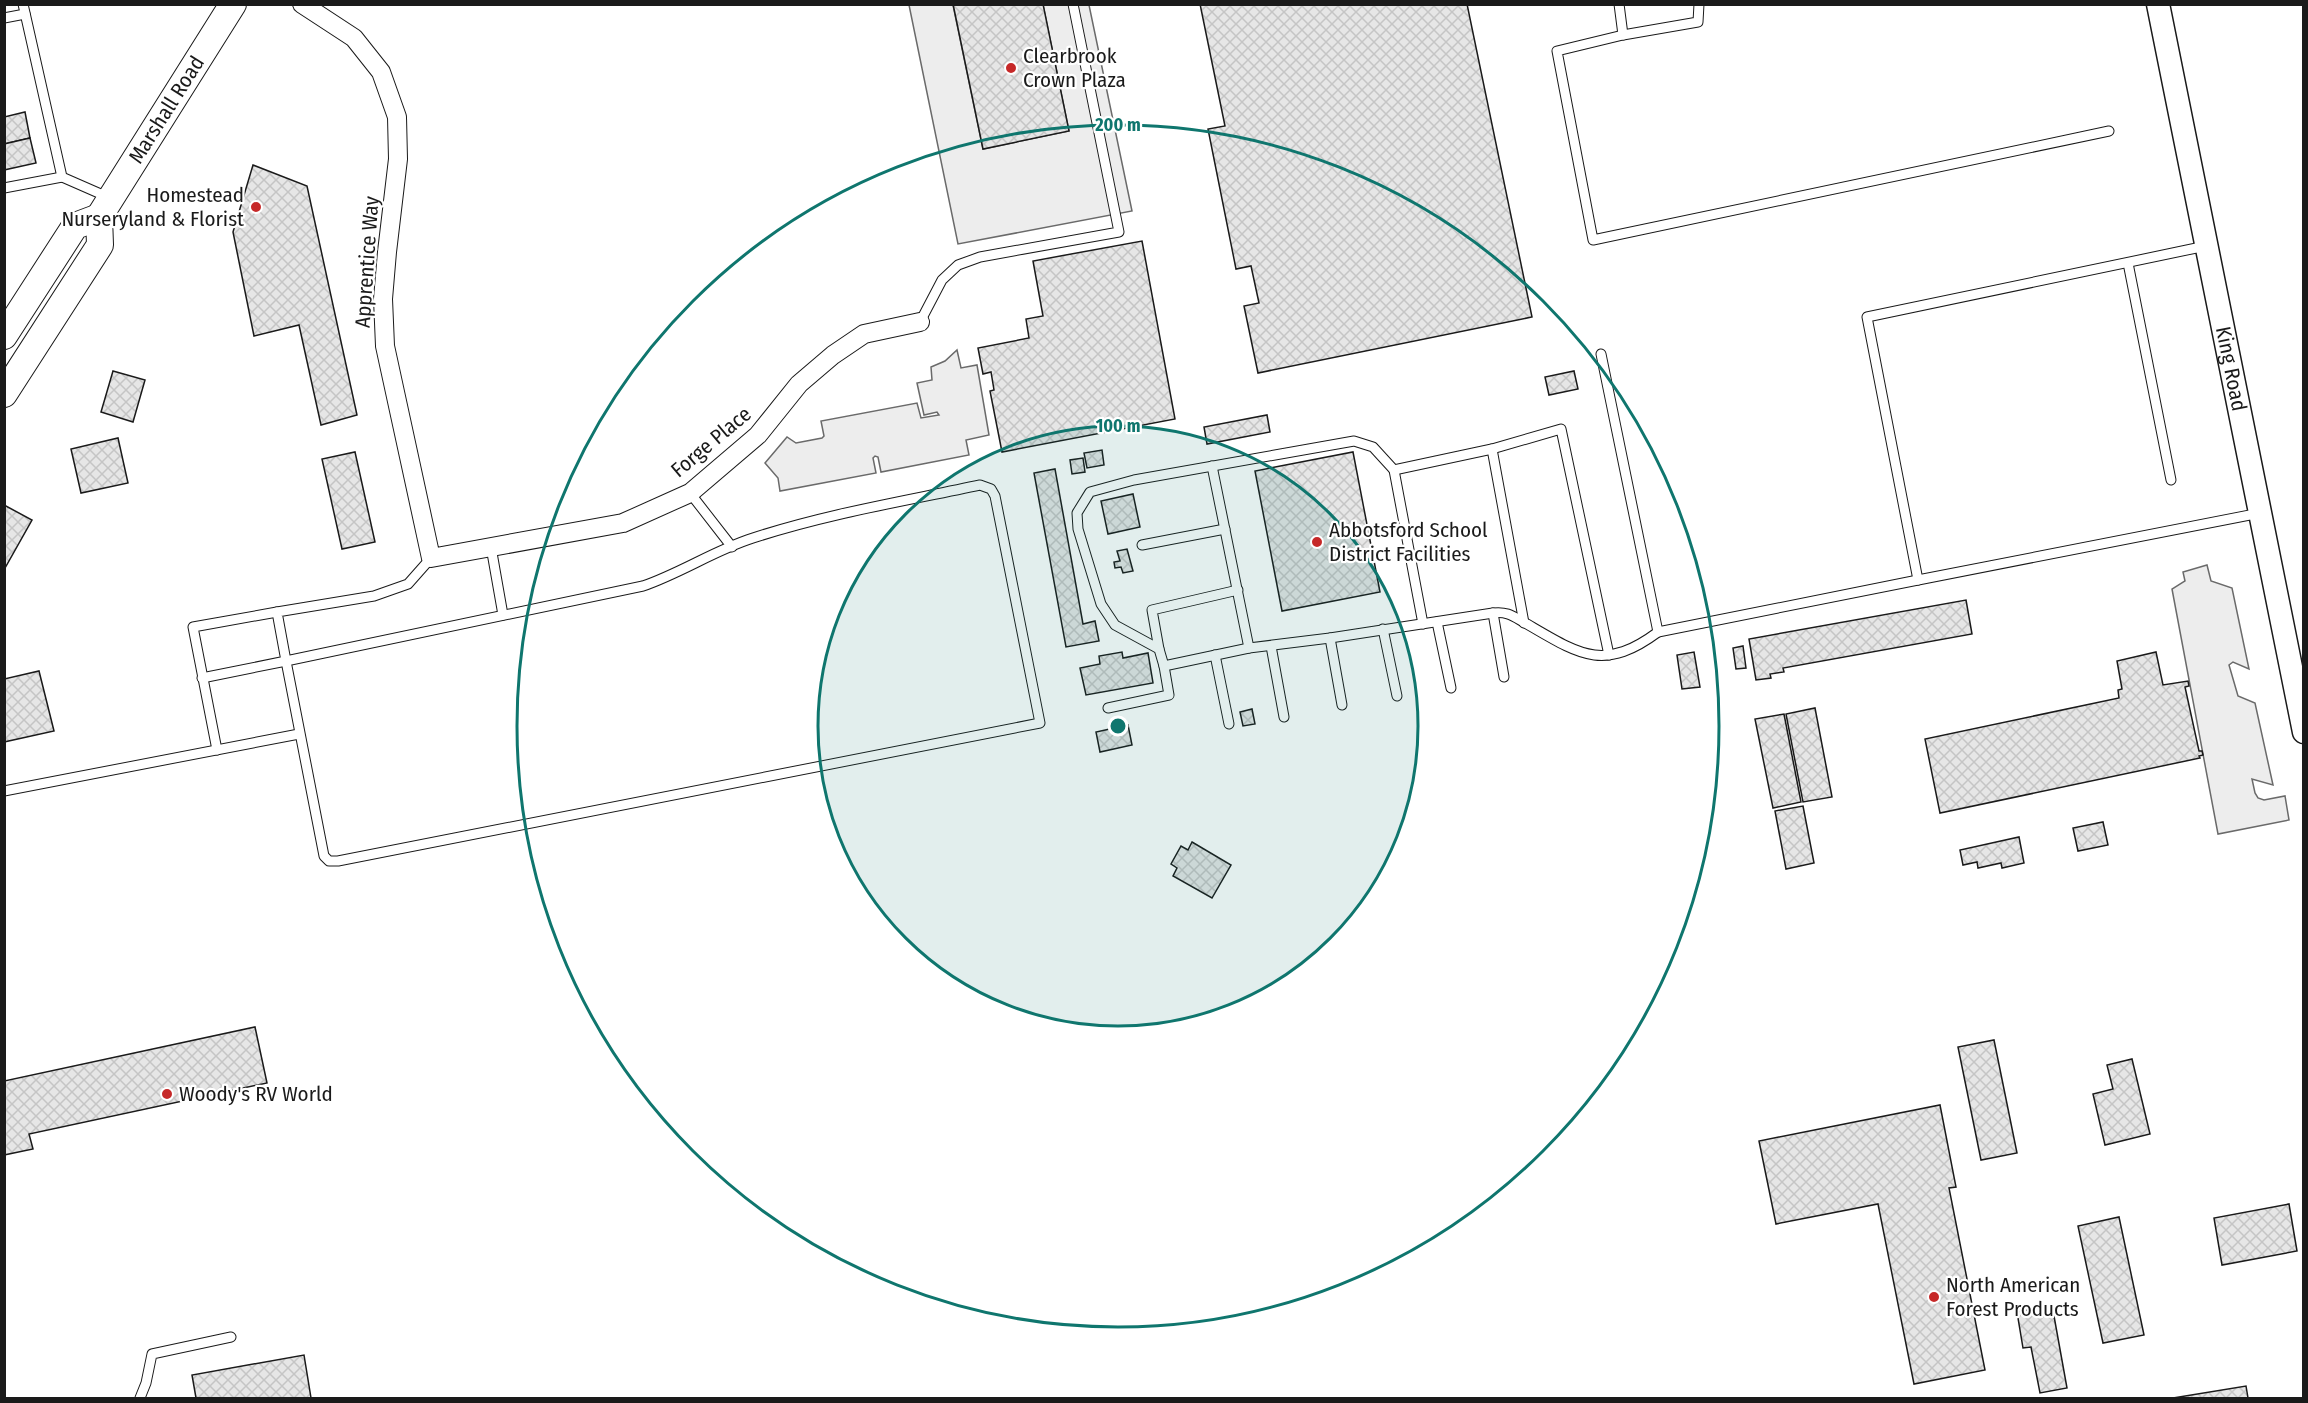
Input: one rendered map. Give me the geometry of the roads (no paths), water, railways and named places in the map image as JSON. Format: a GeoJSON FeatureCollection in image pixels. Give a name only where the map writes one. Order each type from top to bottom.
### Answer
{"type":"FeatureCollection","features":[{"type":"Feature","properties":{"kind":"main road","name":"Marshall Road"},"geometry":{"type":"LineString","coordinates":[[105,207],[233,4]]}},
{"type":"Feature","properties":{"kind":"main road"},"geometry":{"type":"LineString","coordinates":[[4,336],[75,226],[105,207]]}},
{"type":"Feature","properties":{"kind":"main road"},"geometry":{"type":"LineString","coordinates":[[4,394],[100,245],[105,207]]}},
{"type":"Feature","properties":{"kind":"street","name":"Apprentice Way"},"geometry":{"type":"LineString","coordinates":[[302,4],[354,38],[381,72],[397,117],[398,159],[383,299],[385,346],[431,558]]}},
{"type":"Feature","properties":{"kind":"street","name":"King Road"},"geometry":{"type":"LineString","coordinates":[[2158,4],[2304,732]]}},
{"type":"Feature","properties":{"kind":"street","name":"Forge Place"},"geometry":{"type":"LineString","coordinates":[[431,558],[623,523],[690,493],[759,435],[800,384],[833,355],[864,334],[920,322]]}},
{"type":"Feature","properties":{"kind":"lane"},"geometry":{"type":"LineString","coordinates":[[920,322],[942,280],[958,264],[980,257],[1119,232],[1073,4]]}},
{"type":"Feature","properties":{"kind":"lane"},"geometry":{"type":"LineString","coordinates":[[1619,4],[1623,35]]}},
{"type":"Feature","properties":{"kind":"lane"},"geometry":{"type":"LineString","coordinates":[[1699,4],[1698,22],[1623,35],[1557,51],[1593,240],[2109,131]]}},
{"type":"Feature","properties":{"kind":"lane"},"geometry":{"type":"LineString","coordinates":[[4,18],[24,9],[62,177],[105,207]]}},
{"type":"Feature","properties":{"kind":"lane"},"geometry":{"type":"LineString","coordinates":[[4,188],[62,177]]}},
{"type":"Feature","properties":{"kind":"lane"},"geometry":{"type":"LineString","coordinates":[[1918,580],[1867,317],[2206,246]]}},
{"type":"Feature","properties":{"kind":"lane"},"geometry":{"type":"LineString","coordinates":[[2128,263],[2171,480]]}},
{"type":"Feature","properties":{"kind":"lane"},"geometry":{"type":"LineString","coordinates":[[1601,354],[1658,632]]}},
{"type":"Feature","properties":{"kind":"lane"},"geometry":{"type":"LineString","coordinates":[[1394,470],[1492,449],[1561,429],[1609,655]]}},
{"type":"Feature","properties":{"kind":"lane"},"geometry":{"type":"LineString","coordinates":[[1159,649],[1115,625],[1101,604],[1078,529],[1077,513],[1090,492],[1134,480],[1354,441],[1373,447],[1394,470],[1423,624]]}},
{"type":"Feature","properties":{"kind":"lane"},"geometry":{"type":"LineString","coordinates":[[1492,449],[1524,623]]}},
{"type":"Feature","properties":{"kind":"lane"},"geometry":{"type":"LineString","coordinates":[[1212,466],[1249,648]]}},
{"type":"Feature","properties":{"kind":"lane"},"geometry":{"type":"LineString","coordinates":[[202,678],[286,661],[644,586],[669,577],[732,547],[787,528],[980,484],[991,489],[995,496],[1040,723],[329,861],[324,856],[299,734],[286,661],[277,612]]}},
{"type":"Feature","properties":{"kind":"lane"},"geometry":{"type":"LineString","coordinates":[[690,493],[732,547]]}},
{"type":"Feature","properties":{"kind":"lane"},"geometry":{"type":"LineString","coordinates":[[1164,666],[1249,648],[1503,612],[1513,615],[1564,645],[1592,656],[1620,654],[1641,645],[1658,632],[2260,513]]}},
{"type":"Feature","properties":{"kind":"lane"},"geometry":{"type":"LineString","coordinates":[[1142,545],[1225,529]]}},
{"type":"Feature","properties":{"kind":"lane"},"geometry":{"type":"LineString","coordinates":[[491,547],[503,615]]}},
{"type":"Feature","properties":{"kind":"lane"},"geometry":{"type":"LineString","coordinates":[[216,750],[193,627],[374,596],[408,584],[431,558]]}},
{"type":"Feature","properties":{"kind":"lane"},"geometry":{"type":"LineString","coordinates":[[1108,708],[1169,695],[1152,610],[1238,590]]}},
{"type":"Feature","properties":{"kind":"lane"},"geometry":{"type":"LineString","coordinates":[[1493,613],[1504,676]]}},
{"type":"Feature","properties":{"kind":"lane"},"geometry":{"type":"LineString","coordinates":[[1437,622],[1451,688]]}},
{"type":"Feature","properties":{"kind":"lane"},"geometry":{"type":"LineString","coordinates":[[1383,629],[1397,696]]}},
{"type":"Feature","properties":{"kind":"lane"},"geometry":{"type":"LineString","coordinates":[[1330,638],[1342,705]]}},
{"type":"Feature","properties":{"kind":"lane"},"geometry":{"type":"LineString","coordinates":[[1271,646],[1284,717]]}},
{"type":"Feature","properties":{"kind":"lane"},"geometry":{"type":"LineString","coordinates":[[1215,656],[1229,724]]}},
{"type":"Feature","properties":{"kind":"lane"},"geometry":{"type":"LineString","coordinates":[[4,791],[299,734]]}},
{"type":"Feature","properties":{"kind":"lane"},"geometry":{"type":"LineString","coordinates":[[140,1398],[146,1383],[152,1354],[231,1337]]}},
{"type":"Feature","properties":{"kind":"place","name":"Clearbrook Crown Plaza"},"geometry":{"type":"Point","coordinates":[1011,68]}},
{"type":"Feature","properties":{"kind":"place","name":"Homestead Nurseryland & Florist"},"geometry":{"type":"Point","coordinates":[256,207]}},
{"type":"Feature","properties":{"kind":"place","name":"Abbotsford School District Facilities"},"geometry":{"type":"Point","coordinates":[1317,542]}},
{"type":"Feature","properties":{"kind":"place","name":"Woody's RV World"},"geometry":{"type":"Point","coordinates":[167,1094]}},
{"type":"Feature","properties":{"kind":"place","name":"North American Forest Products"},"geometry":{"type":"Point","coordinates":[1934,1297]}}]}
